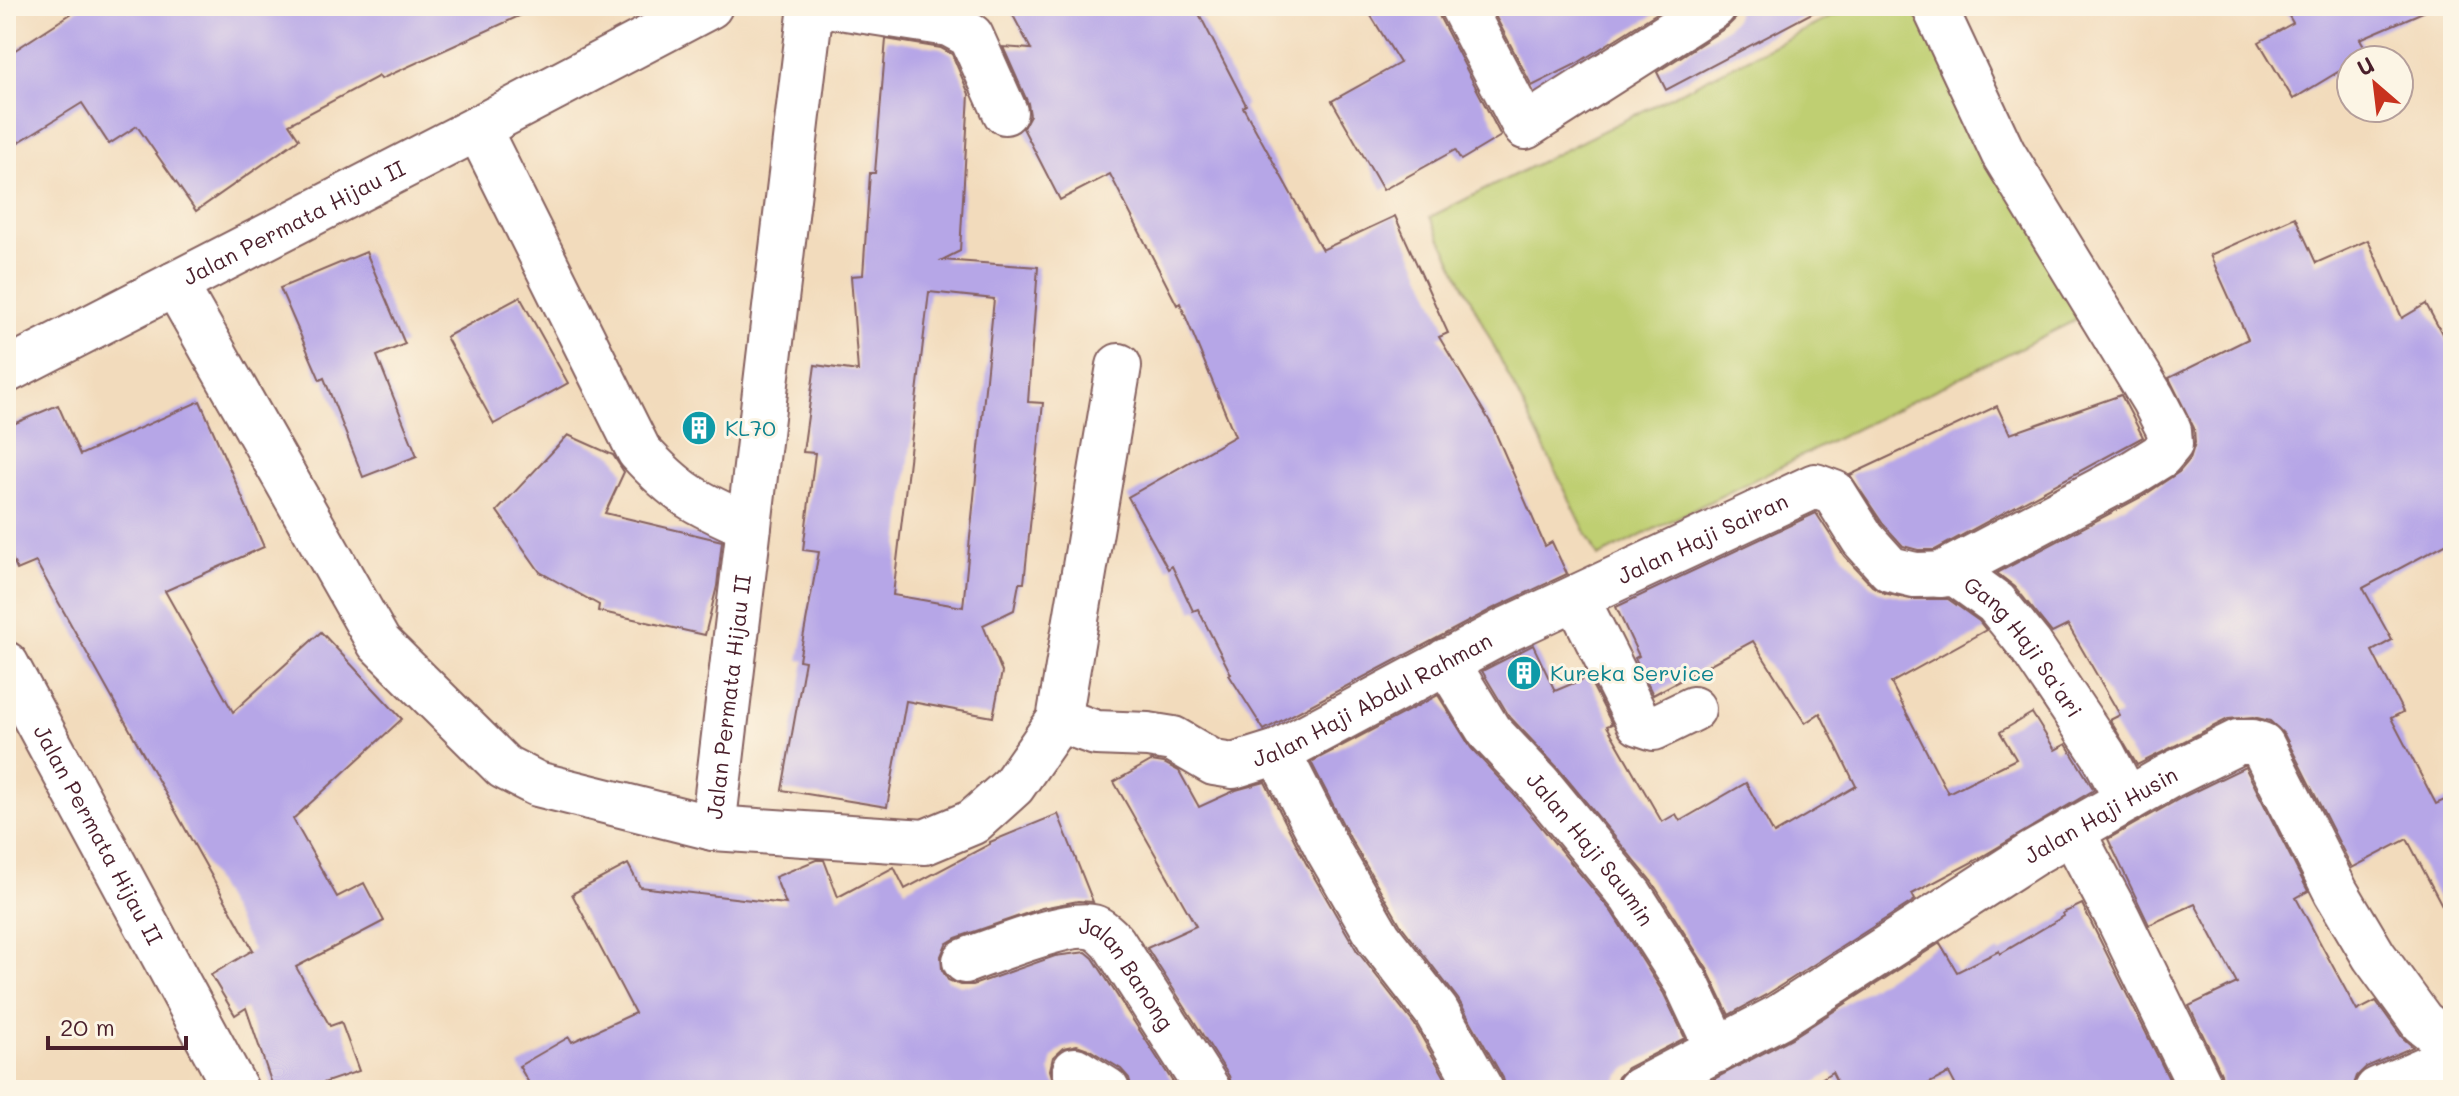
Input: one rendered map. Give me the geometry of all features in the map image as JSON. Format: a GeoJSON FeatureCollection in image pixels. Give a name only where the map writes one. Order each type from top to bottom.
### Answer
{"type":"FeatureCollection","features":[{"type":"Feature","properties":{"kind":"street","name":"Jalan Permata Hijau II"},"geometry":{"type":"LineString","coordinates":[[6,371],[710,6]]}},
{"type":"Feature","properties":{"kind":"street","name":"Jalan Permata Hijau II"},"geometry":{"type":"LineString","coordinates":[[811,6],[713,828],[925,842],[973,822],[1013,786],[1059,720],[1119,366]]}},
{"type":"Feature","properties":{"kind":"street"},"geometry":{"type":"LineString","coordinates":[[833,6],[949,24],[971,36],[1005,112]]}},
{"type":"Feature","properties":{"kind":"street"},"geometry":{"type":"LineString","coordinates":[[1462,6],[1525,127],[1714,6]]}},
{"type":"Feature","properties":{"kind":"street"},"geometry":{"type":"LineString","coordinates":[[1934,6],[2003,153],[2153,399],[2169,430],[2170,444],[2160,456],[2131,474],[1940,575]]}},
{"type":"Feature","properties":{"kind":"street"},"geometry":{"type":"LineString","coordinates":[[478,128],[639,451],[667,482],[697,504],[749,526]]}},
{"type":"Feature","properties":{"kind":"street"},"geometry":{"type":"LineString","coordinates":[[175,284],[379,643],[504,767],[537,784],[713,828]]}},
{"type":"Feature","properties":{"kind":"street","name":"Gang Haji Sa'ari"},"geometry":{"type":"LineString","coordinates":[[1815,486],[1834,493],[1863,539],[1890,569],[1915,575],[1956,574],[1996,603],[2037,656],[2103,754],[2127,800]]}},
{"type":"Feature","properties":{"kind":"street","name":"Jalan Haji Sairan"},"geometry":{"type":"LineString","coordinates":[[1583,596],[1815,486]]}},
{"type":"Feature","properties":{"kind":"street"},"geometry":{"type":"LineString","coordinates":[[1583,596],[1639,723],[1654,728],[1693,709]]}},
{"type":"Feature","properties":{"kind":"street","name":"Jalan Haji Abdul Rahman"},"geometry":{"type":"LineString","coordinates":[[1059,720],[1096,733],[1173,739],[1214,763],[1233,766],[1278,752],[1446,661],[1583,596]]}},
{"type":"Feature","properties":{"kind":"street","name":"Jalan Haji Saumin"},"geometry":{"type":"LineString","coordinates":[[1446,661],[1489,731],[1538,783],[1631,896],[1686,982],[1718,1050]]}},
{"type":"Feature","properties":{"kind":"street","name":"Jalan Permata Hijau II"},"geometry":{"type":"LineString","coordinates":[[6,664],[236,1090]]}},
{"type":"Feature","properties":{"kind":"street","name":"Jalan Haji Husin"},"geometry":{"type":"LineString","coordinates":[[1647,1088],[1779,1017],[2072,831],[2238,742],[2262,745],[2336,892],[2374,956],[2422,1022],[2453,1048]]}},
{"type":"Feature","properties":{"kind":"street"},"geometry":{"type":"LineString","coordinates":[[1278,752],[1328,850],[1379,938],[1436,1011],[1481,1090]]}},
{"type":"Feature","properties":{"kind":"street"},"geometry":{"type":"LineString","coordinates":[[2072,831],[2192,1069],[2199,1084],[2194,1090]]}},
{"type":"Feature","properties":{"kind":"street","name":"Jalan Banong"},"geometry":{"type":"LineString","coordinates":[[965,961],[1030,937],[1083,926],[1096,927],[1113,942],[1208,1090]]}},
{"type":"Feature","properties":{"kind":"street"},"geometry":{"type":"LineString","coordinates":[[2377,1090],[2453,1048]]}},
{"type":"Feature","properties":{"kind":"green space"},"geometry":{"type":"Polygon","coordinates":[[[1853,6],[1942,6],[2094,311],[1598,557],[1430,217],[1853,6]]]}},
{"type":"Feature","properties":{"kind":"building"},"geometry":{"type":"Polygon","coordinates":[[[83,6],[541,6],[381,79],[379,76],[289,124],[299,139],[196,211],[137,126],[109,144],[82,103],[6,150],[6,56],[83,6]]]}},
{"type":"Feature","properties":{"kind":"building"},"geometry":{"type":"Polygon","coordinates":[[[1008,6],[1195,6],[1246,105],[1243,107],[1322,250],[1395,216],[1448,333],[1439,337],[1492,425],[1545,546],[1552,542],[1567,574],[1492,609],[1264,730],[1229,675],[1198,609],[1193,611],[1172,566],[1168,569],[1128,497],[1235,436],[1180,303],[1177,305],[1110,174],[1060,200],[1023,128],[1030,115],[1028,103],[1003,47],[1031,49],[1008,6]]]}},
{"type":"Feature","properties":{"kind":"building"},"geometry":{"type":"Polygon","coordinates":[[[1365,6],[1437,6],[1440,18],[1501,136],[1461,160],[1455,150],[1383,190],[1332,101],[1400,63],[1365,6]]]}},
{"type":"Feature","properties":{"kind":"building"},"geometry":{"type":"Polygon","coordinates":[[[1490,6],[1668,6],[1576,64],[1532,86],[1490,6]]]}},
{"type":"Feature","properties":{"kind":"building"},"geometry":{"type":"Polygon","coordinates":[[[1739,6],[1825,6],[1666,90],[1657,72],[1727,27],[1736,18],[1739,6]]]}},
{"type":"Feature","properties":{"kind":"building"},"geometry":{"type":"Polygon","coordinates":[[[2283,6],[2437,6],[2360,39],[2363,44],[2335,44],[2335,74],[2293,99],[2259,42],[2293,23],[2283,6]]]}},
{"type":"Feature","properties":{"kind":"building"},"geometry":{"type":"Polygon","coordinates":[[[886,39],[941,48],[952,54],[969,94],[960,251],[942,260],[1038,267],[1028,402],[1043,403],[1024,583],[1019,583],[1014,610],[983,625],[1002,672],[993,717],[906,701],[887,807],[782,790],[805,661],[799,660],[819,552],[803,550],[815,453],[803,452],[815,365],[858,371],[851,276],[863,275],[870,173],[875,173],[886,39]],[[929,292],[893,595],[963,607],[994,299],[929,292]]]}},
{"type":"Feature","properties":{"kind":"building"},"geometry":{"type":"Polygon","coordinates":[[[2295,217],[2316,263],[2368,240],[2402,318],[2426,304],[2453,354],[2453,540],[2363,588],[2392,640],[2372,651],[2403,712],[2391,718],[2436,804],[2453,796],[2453,926],[2407,839],[2352,868],[2284,734],[2270,721],[2253,717],[2228,719],[2137,765],[2110,720],[2120,715],[2068,625],[2052,633],[2015,587],[1997,573],[2143,496],[2179,472],[2190,459],[2195,443],[2194,428],[2169,378],[2248,339],[2210,255],[2295,217]]]}},
{"type":"Feature","properties":{"kind":"building"},"geometry":{"type":"Polygon","coordinates":[[[366,252],[405,344],[377,356],[417,456],[363,477],[324,378],[320,380],[280,288],[366,252]]]}},
{"type":"Feature","properties":{"kind":"building"},"geometry":{"type":"Polygon","coordinates":[[[520,297],[568,383],[494,424],[446,337],[520,297]]]}},
{"type":"Feature","properties":{"kind":"building"},"geometry":{"type":"Polygon","coordinates":[[[2121,395],[2143,437],[1935,550],[1903,546],[1883,524],[1850,475],[1997,406],[2010,434],[2121,395]]]}},
{"type":"Feature","properties":{"kind":"building"},"geometry":{"type":"Polygon","coordinates":[[[200,401],[264,547],[165,591],[233,712],[321,632],[402,719],[293,819],[337,897],[364,883],[384,921],[296,967],[330,1026],[341,1022],[359,1071],[303,1090],[274,1090],[246,1008],[235,1015],[211,975],[253,950],[36,562],[17,570],[6,544],[6,427],[58,405],[80,455],[200,401]]]}},
{"type":"Feature","properties":{"kind":"building"},"geometry":{"type":"Polygon","coordinates":[[[568,435],[613,455],[624,472],[605,513],[722,541],[717,586],[705,635],[598,611],[599,605],[540,572],[497,511],[568,435]]]}},
{"type":"Feature","properties":{"kind":"building"},"geometry":{"type":"Polygon","coordinates":[[[1816,513],[1844,556],[1872,586],[1884,593],[1910,599],[1948,599],[1979,621],[1986,630],[1891,683],[1948,793],[2016,759],[2000,732],[2032,713],[2055,750],[2066,744],[2094,790],[1912,894],[1915,900],[1766,995],[1729,1015],[1707,969],[1652,882],[1557,767],[1509,716],[1482,671],[1533,645],[1555,691],[1588,677],[1612,724],[1607,726],[1662,822],[1676,814],[1680,821],[1746,783],[1774,834],[1856,786],[1820,713],[1805,723],[1753,641],[1653,695],[1616,607],[1816,513]]]}},
{"type":"Feature","properties":{"kind":"building"},"geometry":{"type":"Polygon","coordinates":[[[1438,695],[1471,748],[1519,800],[1611,911],[1664,994],[1685,1038],[1627,1068],[1618,1077],[1614,1090],[1506,1090],[1503,1078],[1458,999],[1400,924],[1350,838],[1311,762],[1438,695]]]}},
{"type":"Feature","properties":{"kind":"building"},"geometry":{"type":"Polygon","coordinates":[[[1151,761],[1164,763],[1179,771],[1199,807],[1236,790],[1265,782],[1306,863],[1357,951],[1415,1025],[1452,1090],[1233,1090],[1229,1076],[1147,948],[1196,926],[1114,782],[1151,761]]]}},
{"type":"Feature","properties":{"kind":"building"},"geometry":{"type":"Polygon","coordinates":[[[2245,767],[2308,891],[2296,898],[2357,1011],[2376,1001],[2413,1047],[2366,1067],[2357,1076],[2352,1090],[2223,1090],[2221,1073],[2189,1006],[2237,983],[2195,904],[2149,925],[2108,839],[2245,767]]]}},
{"type":"Feature","properties":{"kind":"building"},"geometry":{"type":"Polygon","coordinates":[[[1058,814],[1093,902],[1078,901],[1042,908],[956,938],[946,944],[941,956],[942,970],[948,980],[960,985],[973,985],[1055,956],[1086,952],[1093,958],[1178,1090],[1132,1090],[1129,1078],[1121,1069],[1077,1045],[1063,1048],[1053,1057],[1050,1070],[1060,1090],[533,1090],[519,1066],[569,1037],[572,1042],[635,1013],[572,894],[628,864],[640,887],[786,904],[775,877],[816,860],[824,860],[838,897],[894,867],[905,889],[990,842],[1058,814]]]}},
{"type":"Feature","properties":{"kind":"building"},"geometry":{"type":"Polygon","coordinates":[[[2082,904],[2171,1083],[2170,1090],[1958,1090],[1949,1073],[1916,1090],[1841,1090],[1832,1072],[1804,1090],[1693,1090],[1792,1038],[1940,943],[1957,972],[1999,951],[2000,954],[2082,904]]]}},
{"type":"Feature","properties":{"kind":"place","name":"KL70"},"geometry":{"type":"Point","coordinates":[699,428]}},
{"type":"Feature","properties":{"kind":"place","name":"Kureka Service"},"geometry":{"type":"Point","coordinates":[1524,673]}}]}
